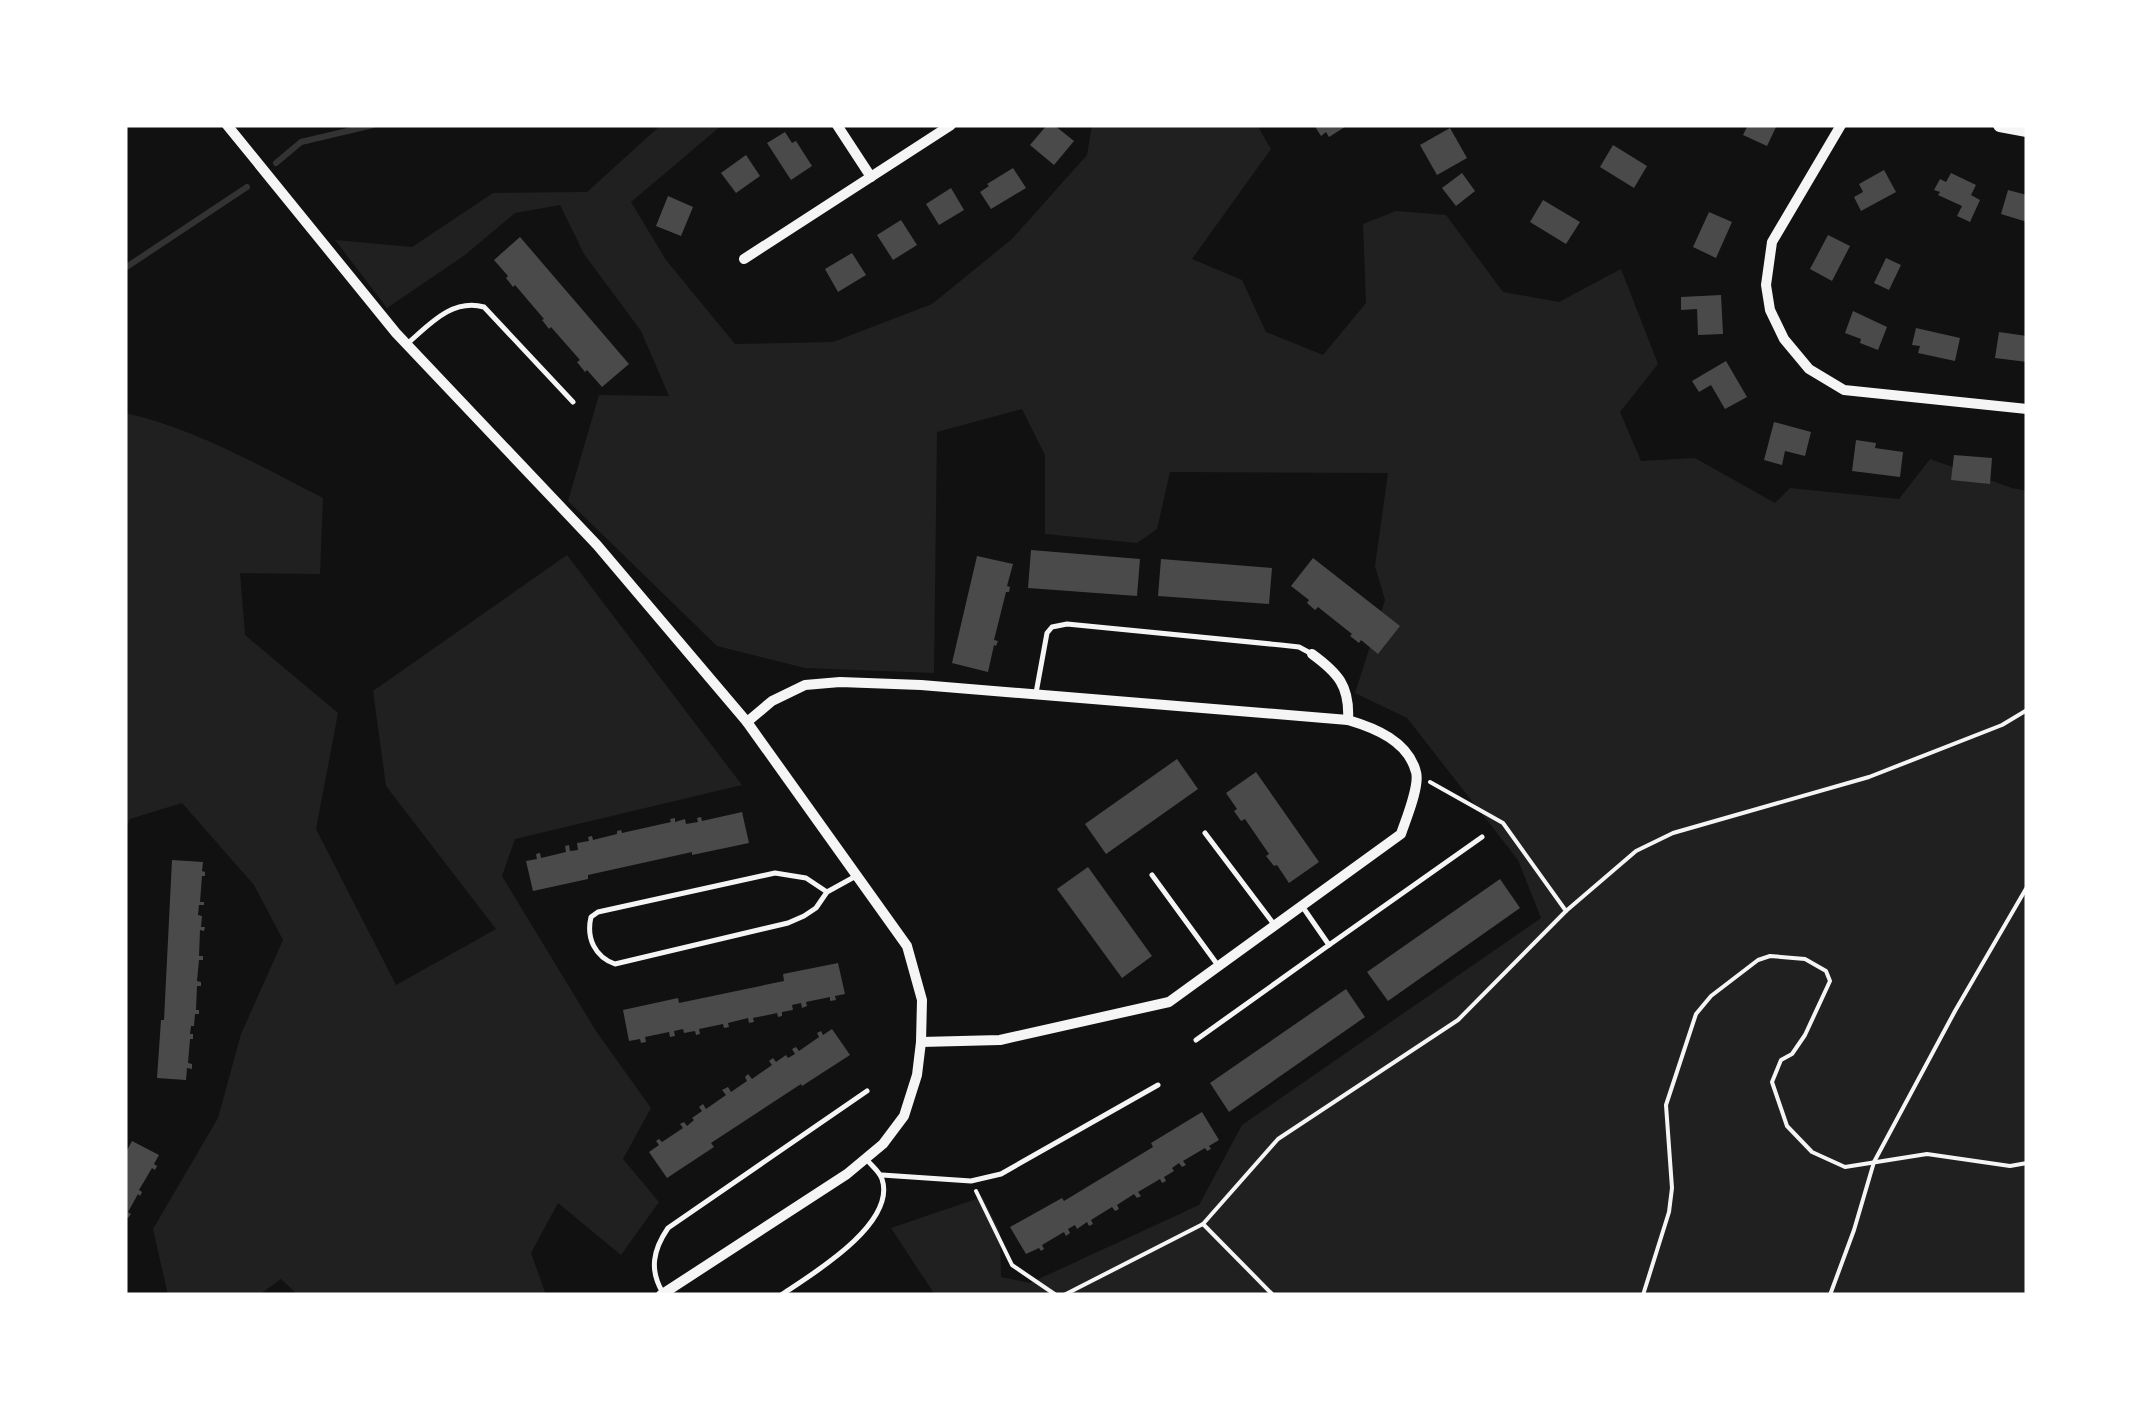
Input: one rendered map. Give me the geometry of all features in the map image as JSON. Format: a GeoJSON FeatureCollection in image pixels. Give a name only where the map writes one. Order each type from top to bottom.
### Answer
{"type":"FeatureCollection","features":[{"type":"Feature","properties":{"kind":"street"},"geometry":{"type":"LineString","coordinates":[[226,125],[407,344],[597,545],[747,722],[907,946],[922,1000],[917,1076],[904,1116],[882,1144],[846,1174],[662,1294]]}},
{"type":"Feature","properties":{"kind":"street"},"geometry":{"type":"LineString","coordinates":[[837,125],[871,177]]}},
{"type":"Feature","properties":{"kind":"street"},"geometry":{"type":"LineString","coordinates":[[744,258],[951,125]]}},
{"type":"Feature","properties":{"kind":"street"},"geometry":{"type":"LineString","coordinates":[[1841,125],[1772,242],[1766,284],[1770,310],[1784,338],[1809,369],[1844,390],[2027,409]]}},
{"type":"Feature","properties":{"kind":"street"},"geometry":{"type":"LineString","coordinates":[[2000,125],[2027,130]]}},
{"type":"Feature","properties":{"kind":"street"},"geometry":{"type":"LineString","coordinates":[[1312,654],[1344,685],[1349,701],[1348,720]]}},
{"type":"Feature","properties":{"kind":"street"},"geometry":{"type":"LineString","coordinates":[[747,722],[772,701],[804,685],[921,685],[1348,720],[1378,729],[1407,752],[1418,775],[1401,834],[1169,1002],[1000,1040],[921,1042]]}},
{"type":"Feature","properties":{"kind":"lane"},"geometry":{"type":"LineString","coordinates":[[407,344],[447,311],[474,304],[484,307],[573,402]]}},
{"type":"Feature","properties":{"kind":"lane"},"geometry":{"type":"LineString","coordinates":[[1036,694],[1048,633],[1052,627],[1067,624],[1281,645],[1312,654]]}},
{"type":"Feature","properties":{"kind":"lane"},"geometry":{"type":"LineString","coordinates":[[1204,833],[1275,926]]}},
{"type":"Feature","properties":{"kind":"lane"},"geometry":{"type":"LineString","coordinates":[[1196,1040],[1482,837]]}},
{"type":"Feature","properties":{"kind":"lane"},"geometry":{"type":"LineString","coordinates":[[827,892],[806,878],[774,873],[598,912],[590,917],[588,928],[598,953],[615,964],[788,923],[816,908],[827,892],[856,876]]}},
{"type":"Feature","properties":{"kind":"lane"},"geometry":{"type":"LineString","coordinates":[[1152,875],[1219,966]]}},
{"type":"Feature","properties":{"kind":"lane"},"geometry":{"type":"LineString","coordinates":[[1302,906],[1329,945]]}},
{"type":"Feature","properties":{"kind":"lane"},"geometry":{"type":"LineString","coordinates":[[882,1176],[971,1181],[1001,1174],[1158,1084]]}},
{"type":"Feature","properties":{"kind":"lane"},"geometry":{"type":"LineString","coordinates":[[662,1294],[653,1273],[654,1261],[668,1228],[867,1092]]}},
{"type":"Feature","properties":{"kind":"lane"},"geometry":{"type":"LineString","coordinates":[[781,1295],[850,1246],[870,1224],[883,1188],[882,1176],[865,1158]]}},
{"type":"Feature","properties":{"kind":"path"},"geometry":{"type":"LineString","coordinates":[[1064,1295],[1203,1224],[1278,1139],[1458,1020],[1566,912],[1636,851],[1673,833],[1869,777],[2002,725],[2027,710]]}},
{"type":"Feature","properties":{"kind":"path"},"geometry":{"type":"LineString","coordinates":[[1418,775],[1503,824],[1566,912]]}},
{"type":"Feature","properties":{"kind":"path"},"geometry":{"type":"LineString","coordinates":[[1830,1295],[1874,1162],[1955,1010],[2027,887]]}},
{"type":"Feature","properties":{"kind":"path"},"geometry":{"type":"LineString","coordinates":[[1643,1295],[1669,1212],[1672,1188],[1666,1104],[1696,1014],[1711,996],[1758,960],[1770,956],[1805,959],[1826,971],[1830,980],[1805,1035],[1792,1054],[1782,1060],[1772,1082],[1787,1126],[1812,1152],[1845,1167],[1927,1154],[2010,1166],[2027,1163]]}},
{"type":"Feature","properties":{"kind":"path"},"geometry":{"type":"LineString","coordinates":[[971,1181],[1012,1264],[1056,1295]]}},
{"type":"Feature","properties":{"kind":"path"},"geometry":{"type":"LineString","coordinates":[[1203,1224],[1273,1295]]}},
{"type":"Feature","properties":{"kind":"shaded area"},"geometry":{"type":"Polygon","coordinates":[[[661,125],[722,125],[631,202],[666,260],[735,344],[833,342],[932,304],[1012,239],[1087,155],[1092,125],[1257,125],[1271,149],[1192,259],[1242,280],[1266,332],[1323,355],[1366,303],[1363,224],[1396,211],[1446,215],[1503,292],[1559,302],[1621,269],[1658,364],[1620,412],[1641,461],[1695,458],[1775,503],[1790,488],[1899,499],[1930,459],[2027,491],[2027,1295],[935,1295],[891,1228],[982,1197],[1000,1232],[1001,1277],[1030,1283],[1199,1205],[1242,1125],[1541,918],[1518,860],[1407,718],[1355,693],[1385,600],[1375,566],[1388,473],[1170,472],[1157,529],[1137,543],[1045,534],[1045,455],[1022,409],[937,432],[934,673],[805,668],[717,646],[568,501],[599,395],[669,396],[641,331],[584,254],[560,205],[515,213],[465,255],[387,308],[335,240],[412,247],[493,193],[587,192],[661,125]]]}},
{"type":"Feature","properties":{"kind":"shaded area"},"geometry":{"type":"Polygon","coordinates":[[[125,413],[201,438],[323,498],[320,574],[240,573],[245,635],[338,713],[316,829],[396,985],[496,929],[386,786],[373,691],[567,555],[742,785],[515,839],[502,876],[596,1031],[651,1108],[623,1159],[659,1202],[621,1255],[558,1203],[531,1253],[546,1295],[298,1295],[281,1279],[259,1295],[168,1295],[153,1229],[218,1118],[241,1034],[283,940],[254,885],[182,803],[130,819],[125,829],[125,413]]]}},
{"type":"Feature","properties":{"kind":"building"},"geometry":{"type":"Polygon","coordinates":[[[1047,125],[1054,125],[1074,141],[1054,165],[1030,145],[1047,125]]]}},
{"type":"Feature","properties":{"kind":"building"},"geometry":{"type":"Polygon","coordinates":[[[1314,125],[1348,125],[1329,137],[1326,132],[1321,136],[1314,125]]]}},
{"type":"Feature","properties":{"kind":"building"},"geometry":{"type":"Polygon","coordinates":[[[1748,125],[1777,125],[1767,146],[1743,135],[1748,125]]]}},
{"type":"Feature","properties":{"kind":"building"},"geometry":{"type":"Polygon","coordinates":[[[1450,128],[1467,158],[1437,175],[1420,145],[1450,128]]]}},
{"type":"Feature","properties":{"kind":"building"},"geometry":{"type":"Polygon","coordinates":[[[785,132],[792,143],[796,141],[812,166],[791,180],[767,143],[785,132]]]}},
{"type":"Feature","properties":{"kind":"building"},"geometry":{"type":"Polygon","coordinates":[[[1613,145],[1647,166],[1634,188],[1600,167],[1613,145]]]}},
{"type":"Feature","properties":{"kind":"building"},"geometry":{"type":"Polygon","coordinates":[[[746,155],[760,176],[736,193],[721,173],[746,155]]]}},
{"type":"Feature","properties":{"kind":"building"},"geometry":{"type":"Polygon","coordinates":[[[1013,168],[1026,188],[991,209],[980,192],[1013,168]]]}},
{"type":"Feature","properties":{"kind":"building"},"geometry":{"type":"Polygon","coordinates":[[[1884,170],[1896,192],[1861,211],[1854,197],[1863,192],[1859,184],[1884,170]]]}},
{"type":"Feature","properties":{"kind":"building"},"geometry":{"type":"Polygon","coordinates":[[[1462,173],[1475,191],[1456,206],[1442,188],[1462,173]]]}},
{"type":"Feature","properties":{"kind":"building"},"geometry":{"type":"Polygon","coordinates":[[[1951,173],[1976,185],[1971,195],[1980,200],[1970,222],[1957,216],[1962,206],[1934,190],[1940,179],[1946,182],[1951,173]]]}},
{"type":"Feature","properties":{"kind":"building"},"geometry":{"type":"Polygon","coordinates":[[[951,188],[964,210],[939,225],[926,204],[951,188]]]}},
{"type":"Feature","properties":{"kind":"building"},"geometry":{"type":"Polygon","coordinates":[[[2008,190],[2027,195],[2027,222],[2001,214],[2008,190]]]}},
{"type":"Feature","properties":{"kind":"building"},"geometry":{"type":"Polygon","coordinates":[[[668,196],[693,207],[681,236],[656,226],[668,196]]]}},
{"type":"Feature","properties":{"kind":"building"},"geometry":{"type":"Polygon","coordinates":[[[1543,200],[1580,222],[1566,244],[1530,222],[1543,200]]]}},
{"type":"Feature","properties":{"kind":"building"},"geometry":{"type":"Polygon","coordinates":[[[1709,212],[1732,222],[1716,258],[1693,247],[1709,212]]]}},
{"type":"Feature","properties":{"kind":"building"},"geometry":{"type":"Polygon","coordinates":[[[901,220],[917,245],[893,260],[877,235],[901,220]]]}},
{"type":"Feature","properties":{"kind":"building"},"geometry":{"type":"Polygon","coordinates":[[[1828,235],[1850,246],[1832,281],[1810,269],[1828,235]]]}},
{"type":"Feature","properties":{"kind":"building"},"geometry":{"type":"Polygon","coordinates":[[[520,237],[629,364],[602,387],[585,372],[577,362],[580,360],[549,329],[494,260],[520,237]]]}},
{"type":"Feature","properties":{"kind":"building"},"geometry":{"type":"Polygon","coordinates":[[[852,253],[866,275],[838,292],[825,269],[852,253]]]}},
{"type":"Feature","properties":{"kind":"building"},"geometry":{"type":"Polygon","coordinates":[[[1886,258],[1901,265],[1889,290],[1874,283],[1886,258]]]}},
{"type":"Feature","properties":{"kind":"building"},"geometry":{"type":"Polygon","coordinates":[[[1721,295],[1723,334],[1698,335],[1697,309],[1681,310],[1681,297],[1721,295]]]}},
{"type":"Feature","properties":{"kind":"building"},"geometry":{"type":"Polygon","coordinates":[[[1853,311],[1887,327],[1878,350],[1845,333],[1853,311]]]}},
{"type":"Feature","properties":{"kind":"building"},"geometry":{"type":"Polygon","coordinates":[[[1916,328],[1960,338],[1955,361],[1918,353],[1920,346],[1912,345],[1916,328]]]}},
{"type":"Feature","properties":{"kind":"building"},"geometry":{"type":"Polygon","coordinates":[[[1999,332],[2027,336],[2027,362],[1995,358],[1999,332]]]}},
{"type":"Feature","properties":{"kind":"building"},"geometry":{"type":"Polygon","coordinates":[[[1726,361],[1747,397],[1725,409],[1711,385],[1699,392],[1692,381],[1726,361]]]}},
{"type":"Feature","properties":{"kind":"building"},"geometry":{"type":"Polygon","coordinates":[[[1774,422],[1811,432],[1805,456],[1785,451],[1782,465],[1764,460],[1774,422]]]}},
{"type":"Feature","properties":{"kind":"building"},"geometry":{"type":"Polygon","coordinates":[[[1856,440],[1876,443],[1875,448],[1903,452],[1900,477],[1852,471],[1856,440]]]}},
{"type":"Feature","properties":{"kind":"building"},"geometry":{"type":"Polygon","coordinates":[[[1954,455],[1992,458],[1990,484],[1951,480],[1954,455]]]}},
{"type":"Feature","properties":{"kind":"building"},"geometry":{"type":"Polygon","coordinates":[[[1031,550],[1140,559],[1137,596],[1028,588],[1031,550]]]}},
{"type":"Feature","properties":{"kind":"building"},"geometry":{"type":"Polygon","coordinates":[[[977,556],[1013,564],[988,672],[952,663],[977,556]]]}},
{"type":"Feature","properties":{"kind":"building"},"geometry":{"type":"Polygon","coordinates":[[[1313,558],[1400,626],[1378,654],[1350,636],[1318,607],[1315,610],[1291,586],[1313,558]]]}},
{"type":"Feature","properties":{"kind":"building"},"geometry":{"type":"Polygon","coordinates":[[[1161,559],[1272,568],[1269,604],[1158,596],[1161,559]]]}},
{"type":"Feature","properties":{"kind":"building"},"geometry":{"type":"Polygon","coordinates":[[[1177,759],[1198,789],[1106,854],[1085,824],[1177,759]]]}},
{"type":"Feature","properties":{"kind":"building"},"geometry":{"type":"Polygon","coordinates":[[[1256,772],[1319,862],[1289,883],[1266,856],[1269,854],[1245,819],[1241,821],[1234,811],[1237,809],[1226,793],[1256,772]]]}},
{"type":"Feature","properties":{"kind":"building"},"geometry":{"type":"Polygon","coordinates":[[[742,812],[749,843],[588,875],[588,879],[533,891],[526,861],[537,859],[536,854],[540,853],[541,858],[566,852],[565,846],[569,845],[570,851],[578,850],[577,843],[589,841],[588,837],[593,840],[621,830],[622,833],[671,822],[670,819],[685,819],[686,824],[698,822],[701,817],[702,821],[742,812]]]}},
{"type":"Feature","properties":{"kind":"building"},"geometry":{"type":"Polygon","coordinates":[[[172,860],[203,862],[205,872],[200,902],[204,905],[199,905],[198,915],[202,916],[201,927],[205,927],[200,930],[199,956],[203,960],[199,960],[197,981],[201,982],[197,986],[199,1014],[195,1014],[191,1026],[193,1039],[188,1063],[192,1069],[187,1068],[186,1080],[157,1078],[164,1020],[172,860]]]}},
{"type":"Feature","properties":{"kind":"building"},"geometry":{"type":"Polygon","coordinates":[[[1088,867],[1152,956],[1122,978],[1057,889],[1088,867]]]}},
{"type":"Feature","properties":{"kind":"building"},"geometry":{"type":"Polygon","coordinates":[[[1500,879],[1520,908],[1388,1001],[1367,972],[1500,879]]]}},
{"type":"Feature","properties":{"kind":"building"},"geometry":{"type":"Polygon","coordinates":[[[838,963],[845,994],[835,996],[836,1000],[830,1001],[830,997],[806,1002],[807,1006],[802,1008],[801,1003],[792,1005],[793,1010],[782,1012],[782,1016],[777,1013],[753,1018],[754,1022],[749,1023],[748,1018],[728,1023],[729,1027],[724,1028],[723,1024],[699,1029],[700,1034],[696,1035],[695,1031],[684,1033],[683,1029],[674,1031],[675,1036],[670,1037],[669,1032],[645,1037],[646,1042],[629,1041],[623,1010],[678,998],[679,1003],[784,981],[783,974],[838,963]]]}},
{"type":"Feature","properties":{"kind":"building"},"geometry":{"type":"Polygon","coordinates":[[[1346,989],[1365,1017],[1229,1112],[1210,1083],[1346,989]]]}},
{"type":"Feature","properties":{"kind":"building"},"geometry":{"type":"Polygon","coordinates":[[[832,1029],[850,1055],[711,1143],[714,1147],[667,1178],[649,1152],[659,1145],[656,1141],[662,1142],[683,1128],[680,1124],[684,1122],[687,1126],[702,1111],[699,1107],[703,1104],[706,1109],[726,1095],[722,1090],[728,1087],[731,1092],[747,1081],[748,1074],[752,1079],[772,1065],[769,1061],[773,1058],[776,1062],[786,1055],[788,1058],[795,1054],[792,1049],[796,1047],[799,1051],[819,1037],[817,1033],[821,1031],[823,1035],[832,1029]]]}},
{"type":"Feature","properties":{"kind":"building"},"geometry":{"type":"Polygon","coordinates":[[[1202,1112],[1219,1140],[1209,1146],[1211,1149],[1205,1148],[1183,1161],[1186,1165],[1182,1167],[1179,1163],[1164,1177],[1166,1181],[1162,1183],[1160,1179],[1138,1192],[1141,1196],[1137,1198],[1134,1194],[1117,1205],[1119,1209],[1115,1211],[1112,1207],[1091,1220],[1093,1224],[1089,1226],[1087,1222],[1077,1229],[1075,1225],[1066,1236],[1064,1232],[1042,1245],[1041,1251],[1039,1248],[1026,1254],[1010,1227],[1062,1198],[1064,1201],[1202,1112]]]}},
{"type":"Feature","properties":{"kind":"building"},"geometry":{"type":"Polygon","coordinates":[[[132,1141],[159,1155],[154,1164],[157,1166],[139,1190],[142,1192],[128,1218],[125,1154],[132,1141]]]}},
{"type":"Feature","properties":{"kind":"waterway"},"geometry":{"type":"LineString","coordinates":[[276,163],[301,142],[373,125]]}},
{"type":"Feature","properties":{"kind":"waterway"},"geometry":{"type":"LineString","coordinates":[[125,268],[247,187]]}}]}
